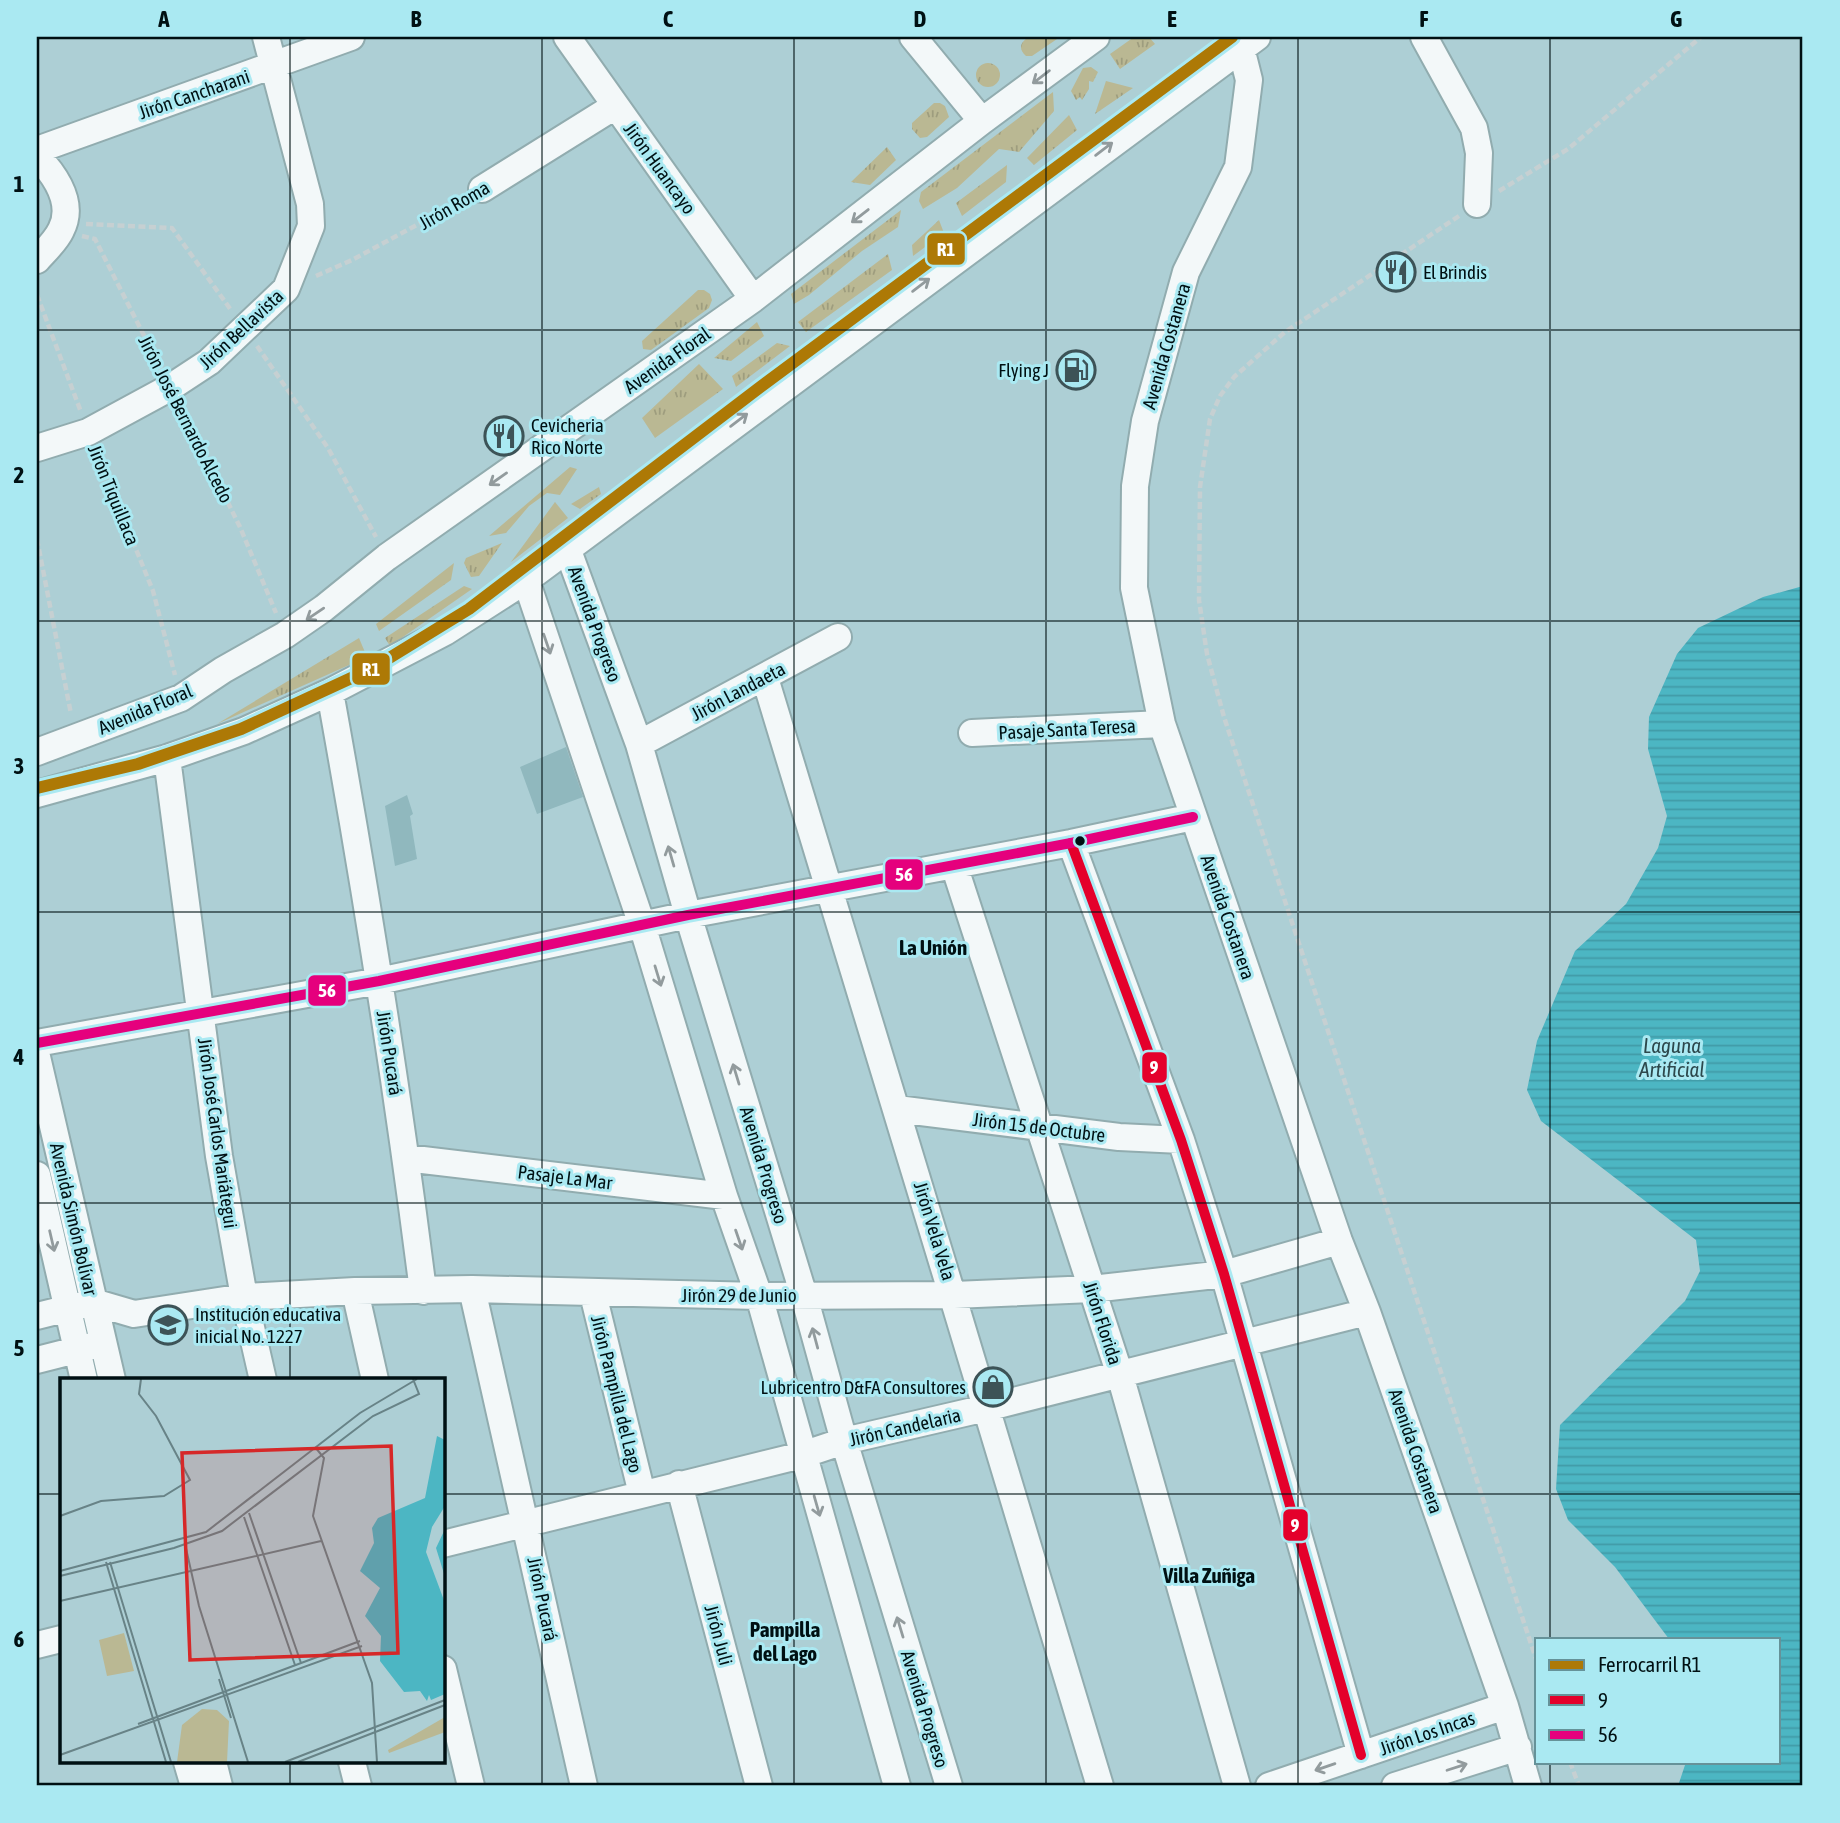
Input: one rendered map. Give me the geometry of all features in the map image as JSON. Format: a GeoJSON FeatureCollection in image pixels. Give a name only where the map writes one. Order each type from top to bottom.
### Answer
{"type":"FeatureCollection","features":[{"type":"Feature","properties":{"kind":"street","name":"Jirón Bellavista"},"geometry":{"type":"LineString","coordinates":[[37,448],[88,432],[171,387],[209,362],[286,289],[311,226],[306,182],[266,37]]}},
{"type":"Feature","properties":{"kind":"street","name":"Jirón Cancharani"},"geometry":{"type":"LineString","coordinates":[[37,150],[351,37]]}},
{"type":"Feature","properties":{"kind":"street","name":"Jirón Huancayo"},"geometry":{"type":"LineString","coordinates":[[567,37],[753,299]]}},
{"type":"Feature","properties":{"kind":"street"},"geometry":{"type":"LineString","coordinates":[[913,37],[982,121]]}},
{"type":"Feature","properties":{"kind":"street","name":"Avenida Floral"},"geometry":{"type":"LineString","coordinates":[[37,752],[181,698],[223,670],[285,635],[324,608],[387,557],[753,299],[1094,37]]}},
{"type":"Feature","properties":{"kind":"street"},"geometry":{"type":"LineString","coordinates":[[1424,37],[1474,128],[1479,153],[1477,204]]}},
{"type":"Feature","properties":{"kind":"street"},"geometry":{"type":"LineString","coordinates":[[37,794],[167,758],[244,732],[330,692],[445,632],[526,579],[1242,40]]}},
{"type":"Feature","properties":{"kind":"street","name":"Avenida Costanera"},"geometry":{"type":"LineString","coordinates":[[1242,40],[1249,80],[1238,167],[1186,272],[1144,421],[1135,485],[1134,588],[1162,724],[1339,1241],[1367,1312],[1505,1706],[1528,1786]]}},
{"type":"Feature","properties":{"kind":"street","name":"Jirón Roma"},"geometry":{"type":"LineString","coordinates":[[482,189],[615,106]]}},
{"type":"Feature","properties":{"kind":"street"},"geometry":{"type":"LineString","coordinates":[[37,156],[54,176],[64,198],[64,223],[61,233],[37,260]]}},
{"type":"Feature","properties":{"kind":"street","name":"Avenida Progreso"},"geometry":{"type":"LineString","coordinates":[[567,548],[639,744],[804,1296],[844,1441],[949,1786]]}},
{"type":"Feature","properties":{"kind":"street"},"geometry":{"type":"LineString","coordinates":[[526,579],[642,925],[724,1196],[758,1296],[897,1786]]}},
{"type":"Feature","properties":{"kind":"street","name":"Jirón Landaeta"},"geometry":{"type":"LineString","coordinates":[[639,744],[838,637]]}},
{"type":"Feature","properties":{"kind":"street","name":"Jirón Vela Vela"},"geometry":{"type":"LineString","coordinates":[[765,678],[954,1295],[1100,1786]]}},
{"type":"Feature","properties":{"kind":"street","name":"Jirón Pucará"},"geometry":{"type":"LineString","coordinates":[[330,692],[407,1158],[423,1291]]}},
{"type":"Feature","properties":{"kind":"street","name":"Pasaje Santa Teresa"},"geometry":{"type":"LineString","coordinates":[[972,733],[1162,724]]}},
{"type":"Feature","properties":{"kind":"street","name":"Jirón José Carlos Mariátegui"},"geometry":{"type":"LineString","coordinates":[[167,758],[219,1156],[244,1297],[263,1378]]}},
{"type":"Feature","properties":{"kind":"street"},"geometry":{"type":"LineString","coordinates":[[37,1043],[379,981],[688,915],[1193,817]]}},
{"type":"Feature","properties":{"kind":"street"},"geometry":{"type":"LineString","coordinates":[[1070,843],[1181,1140],[1224,1274],[1361,1755]]}},
{"type":"Feature","properties":{"kind":"street","name":"Jirón Florida"},"geometry":{"type":"LineString","coordinates":[[954,865],[1120,1375],[1237,1786]]}},
{"type":"Feature","properties":{"kind":"street","name":"Avenida Simón Bolívar"},"geometry":{"type":"LineString","coordinates":[[37,1057],[111,1378]]}},
{"type":"Feature","properties":{"kind":"street","name":"Jirón 15 de Octubre"},"geometry":{"type":"LineString","coordinates":[[897,1109],[1119,1137],[1181,1140]]}},
{"type":"Feature","properties":{"kind":"street","name":"Pasaje La Mar"},"geometry":{"type":"LineString","coordinates":[[407,1158],[724,1196]]}},
{"type":"Feature","properties":{"kind":"street","name":"Avenida Simón Bolívar"},"geometry":{"type":"LineString","coordinates":[[37,1175],[83,1378]]}},
{"type":"Feature","properties":{"kind":"street","name":"Jirón 29 de Junio"},"geometry":{"type":"LineString","coordinates":[[37,1316],[93,1302],[134,1314],[244,1297],[355,1291],[472,1289],[593,1294],[804,1296],[954,1295],[1092,1289],[1224,1274],[1339,1241]]}},
{"type":"Feature","properties":{"kind":"street","name":"Jirón Pucará"},"geometry":{"type":"LineString","coordinates":[[472,1289],[584,1786]]}},
{"type":"Feature","properties":{"kind":"street"},"geometry":{"type":"LineString","coordinates":[[355,1291],[375,1378]]}},
{"type":"Feature","properties":{"kind":"street","name":"Jirón Pampilla del Lago"},"geometry":{"type":"LineString","coordinates":[[593,1294],[642,1494]]}},
{"type":"Feature","properties":{"kind":"street","name":"Jirón Candelaria"},"geometry":{"type":"LineString","coordinates":[[444,1544],[802,1455],[844,1441],[1243,1345],[1367,1312]]}},
{"type":"Feature","properties":{"kind":"street"},"geometry":{"type":"LineString","coordinates":[[37,1360],[102,1344],[134,1314]]}},
{"type":"Feature","properties":{"kind":"street","name":"Jirón Juli"},"geometry":{"type":"LineString","coordinates":[[679,1484],[759,1786]]}},
{"type":"Feature","properties":{"kind":"street"},"geometry":{"type":"LineString","coordinates":[[37,1645],[60,1639]]}},
{"type":"Feature","properties":{"kind":"street"},"geometry":{"type":"LineString","coordinates":[[444,1673],[471,1786]]}},
{"type":"Feature","properties":{"kind":"street","name":"Jirón Los Incas"},"geometry":{"type":"LineString","coordinates":[[1269,1786],[1505,1706]]}},
{"type":"Feature","properties":{"kind":"street","name":"Jirón Los Incas"},"geometry":{"type":"LineString","coordinates":[[1395,1786],[1518,1747]]}},
{"type":"Feature","properties":{"kind":"street"},"geometry":{"type":"LineString","coordinates":[[188,1764],[194,1786]]}},
{"type":"Feature","properties":{"kind":"street"},"geometry":{"type":"LineString","coordinates":[[214,1764],[219,1786]]}},
{"type":"Feature","properties":{"kind":"street"},"geometry":{"type":"LineString","coordinates":[[352,1764],[358,1786]]}},
{"type":"Feature","properties":{"kind":"path"},"geometry":{"type":"LineString","coordinates":[[1535,1656],[1224,716],[1207,654],[1199,600],[1200,487],[1210,419],[1220,396],[1234,377],[1285,332],[1477,204],[1568,149],[1701,37]]}},
{"type":"Feature","properties":{"kind":"path","name":"Jirón Roma"},"geometry":{"type":"LineString","coordinates":[[286,289],[352,260],[482,189]]}},
{"type":"Feature","properties":{"kind":"path","name":"Jirón José Bernardo Alcedo"},"geometry":{"type":"LineString","coordinates":[[61,233],[95,239],[240,527],[285,635]]}},
{"type":"Feature","properties":{"kind":"path","name":"Jirón Tiquillaca"},"geometry":{"type":"LineString","coordinates":[[37,295],[88,432],[153,591],[181,698]]}},
{"type":"Feature","properties":{"kind":"path"},"geometry":{"type":"LineString","coordinates":[[37,539],[76,738]]}},
{"type":"Feature","properties":{"kind":"path"},"geometry":{"type":"LineString","coordinates":[[1571,1764],[1578,1786]]}},
{"type":"Feature","properties":{"kind":"green space"},"geometry":{"type":"Polygon","coordinates":[[[1029,37],[1060,37],[1032,56],[1026,56],[1021,46],[1029,37]]]}},
{"type":"Feature","properties":{"kind":"green space"},"geometry":{"type":"Polygon","coordinates":[[[1134,37],[1149,37],[1155,44],[1120,69],[1110,54],[1134,37]]]}},
{"type":"Feature","properties":{"kind":"green space"},"geometry":{"type":"Polygon","coordinates":[[[988,63],[997,66],[1000,75],[997,84],[988,87],[979,84],[976,75],[979,66],[988,63]]]}},
{"type":"Feature","properties":{"kind":"green space"},"geometry":{"type":"Polygon","coordinates":[[[1091,67],[1098,72],[1093,82],[1089,81],[1089,89],[1082,100],[1080,97],[1076,100],[1071,91],[1083,68],[1091,67]]]}},
{"type":"Feature","properties":{"kind":"green space"},"geometry":{"type":"Polygon","coordinates":[[[1106,81],[1133,88],[1095,114],[1106,81]]]}},
{"type":"Feature","properties":{"kind":"green space"},"geometry":{"type":"Polygon","coordinates":[[[1053,92],[1054,111],[1019,152],[999,149],[957,188],[923,209],[919,201],[921,192],[1053,92]]]}},
{"type":"Feature","properties":{"kind":"green space"},"geometry":{"type":"Polygon","coordinates":[[[934,103],[945,106],[949,117],[927,137],[920,138],[912,129],[912,123],[934,103]]]}},
{"type":"Feature","properties":{"kind":"green space"},"geometry":{"type":"Polygon","coordinates":[[[1069,115],[1077,130],[1034,165],[1027,158],[1069,115]]]}},
{"type":"Feature","properties":{"kind":"green space"},"geometry":{"type":"Polygon","coordinates":[[[887,147],[896,160],[870,185],[851,182],[887,147]]]}},
{"type":"Feature","properties":{"kind":"green space"},"geometry":{"type":"Polygon","coordinates":[[[1007,165],[1006,182],[962,216],[956,203],[1007,165]]]}},
{"type":"Feature","properties":{"kind":"green space"},"geometry":{"type":"Polygon","coordinates":[[[901,210],[898,227],[862,251],[809,295],[794,304],[791,294],[901,210]]]}},
{"type":"Feature","properties":{"kind":"green space"},"geometry":{"type":"Polygon","coordinates":[[[939,220],[944,233],[913,256],[912,245],[939,220]]]}},
{"type":"Feature","properties":{"kind":"green space"},"geometry":{"type":"Polygon","coordinates":[[[888,254],[892,270],[806,332],[798,322],[888,254]]]}},
{"type":"Feature","properties":{"kind":"green space"},"geometry":{"type":"Polygon","coordinates":[[[698,290],[710,294],[712,300],[709,308],[651,350],[643,349],[642,341],[698,290]]]}},
{"type":"Feature","properties":{"kind":"green space"},"geometry":{"type":"Polygon","coordinates":[[[757,322],[764,336],[731,361],[714,358],[757,322]]]}},
{"type":"Feature","properties":{"kind":"green space"},"geometry":{"type":"Polygon","coordinates":[[[777,343],[790,346],[736,387],[732,376],[777,343]]]}},
{"type":"Feature","properties":{"kind":"green space"},"geometry":{"type":"Polygon","coordinates":[[[699,364],[723,389],[655,438],[642,418],[699,364]]]}},
{"type":"Feature","properties":{"kind":"green space"},"geometry":{"type":"Polygon","coordinates":[[[570,467],[577,469],[560,495],[547,493],[529,506],[506,533],[489,536],[570,467]]]}},
{"type":"Feature","properties":{"kind":"green space"},"geometry":{"type":"Polygon","coordinates":[[[599,487],[601,494],[580,509],[571,504],[599,487]]]}},
{"type":"Feature","properties":{"kind":"green space"},"geometry":{"type":"Polygon","coordinates":[[[555,502],[568,518],[511,562],[555,502]]]}},
{"type":"Feature","properties":{"kind":"green space"},"geometry":{"type":"Polygon","coordinates":[[[502,543],[479,576],[471,577],[464,563],[466,558],[502,543]]]}},
{"type":"Feature","properties":{"kind":"green space"},"geometry":{"type":"Polygon","coordinates":[[[454,563],[451,580],[379,631],[376,624],[454,563]]]}},
{"type":"Feature","properties":{"kind":"green space"},"geometry":{"type":"Polygon","coordinates":[[[464,586],[472,589],[390,646],[385,638],[464,586]]]}},
{"type":"Feature","properties":{"kind":"green space"},"geometry":{"type":"Polygon","coordinates":[[[359,638],[367,657],[217,724],[359,638]]]}},
{"type":"Feature","properties":{"kind":"water","name":"Laguna Artificial"},"geometry":{"type":"Polygon","coordinates":[[[1803,586],[1803,1786],[1678,1786],[1685,1764],[1780,1764],[1780,1638],[1668,1638],[1615,1567],[1568,1520],[1556,1489],[1560,1425],[1685,1301],[1700,1271],[1696,1240],[1541,1121],[1527,1090],[1537,1041],[1575,951],[1626,904],[1658,848],[1667,816],[1648,749],[1649,717],[1677,654],[1698,628],[1763,597],[1803,586]]]}},
{"type":"Feature","properties":{"kind":"building"},"geometry":{"type":"Polygon","coordinates":[[[566,747],[583,797],[537,814],[520,767],[566,747]]]}},
{"type":"Feature","properties":{"kind":"building"},"geometry":{"type":"Polygon","coordinates":[[[407,795],[413,814],[410,816],[417,859],[395,866],[385,806],[407,795]]]}},
{"type":"Feature","properties":{"kind":"rail line","name":"R1"},"geometry":{"type":"LineString","coordinates":[[37,788],[138,764],[241,729],[373,668],[469,609],[759,388],[1232,37]]}},
{"type":"Feature","properties":{"kind":"transit line","name":"56"},"geometry":{"type":"LineString","coordinates":[[37,1043],[379,981],[688,915],[1071,843],[1193,817]]}},
{"type":"Feature","properties":{"kind":"transit line","name":"9"},"geometry":{"type":"LineString","coordinates":[[1071,843],[1181,1140],[1224,1274],[1361,1755]]}},
{"type":"Feature","properties":{"kind":"place","name":"El Brindis"},"geometry":{"type":"Point","coordinates":[1396,272]}},
{"type":"Feature","properties":{"kind":"place","name":"Flying J"},"geometry":{"type":"Point","coordinates":[1076,370]}},
{"type":"Feature","properties":{"kind":"place","name":"Cevicheria Rico Norte"},"geometry":{"type":"Point","coordinates":[504,436]}},
{"type":"Feature","properties":{"kind":"place","name":"Institución educativa inicial No. 1227"},"geometry":{"type":"Point","coordinates":[168,1325]}},
{"type":"Feature","properties":{"kind":"place","name":"Lubricentro D&FA Consultores"},"geometry":{"type":"Point","coordinates":[993,1387]}},
{"type":"Feature","properties":{"kind":"district","name":"La Unión"},"geometry":{"type":"Point","coordinates":[933,947]}},
{"type":"Feature","properties":{"kind":"district","name":"Villa Zuñiga"},"geometry":{"type":"Point","coordinates":[1209,1575]}},
{"type":"Feature","properties":{"kind":"district","name":"Pampilla del Lago"},"geometry":{"type":"Point","coordinates":[785,1641]}}]}
